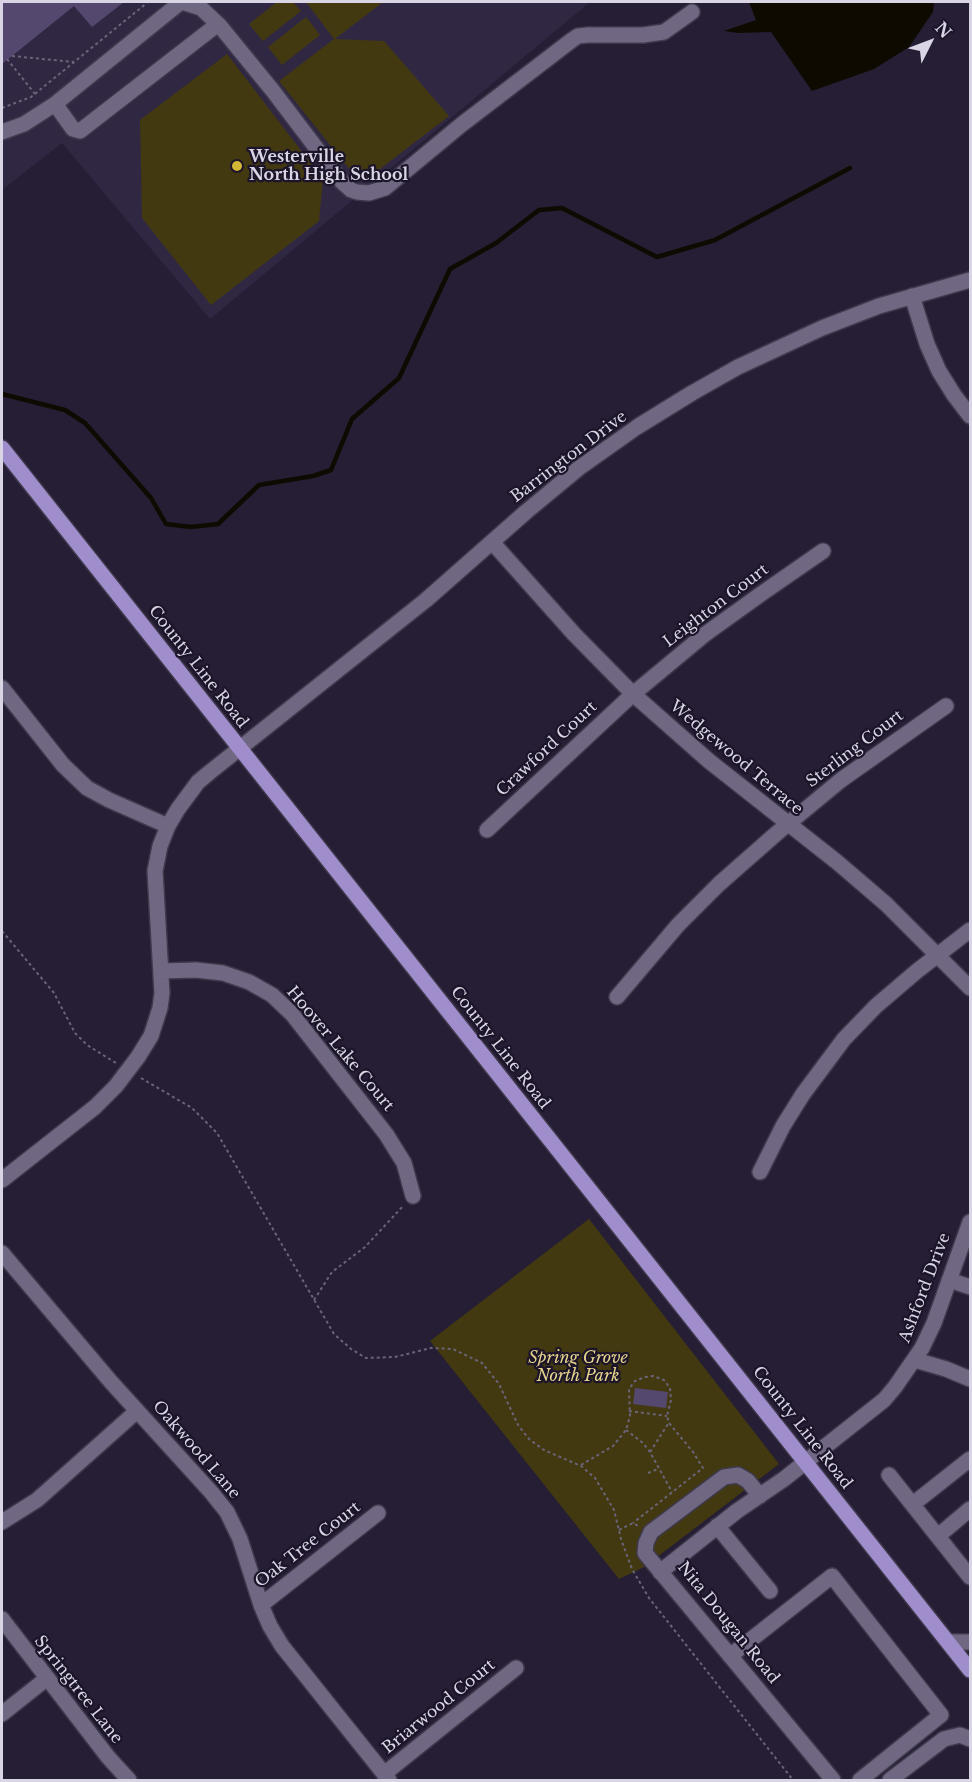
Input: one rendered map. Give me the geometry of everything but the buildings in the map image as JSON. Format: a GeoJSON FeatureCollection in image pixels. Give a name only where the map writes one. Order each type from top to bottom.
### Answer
{"type":"FeatureCollection","features":[{"type":"Feature","properties":{"kind":"main road","name":"County Line Road"},"geometry":{"type":"LineString","coordinates":[[2,448],[970,1670]]}},
{"type":"Feature","properties":{"kind":"street"},"geometry":{"type":"LineString","coordinates":[[2,132],[24,124],[55,104],[182,2],[201,8],[218,24],[273,91],[342,182],[351,189],[369,193],[385,188],[461,125],[578,36],[643,35],[663,32],[692,12]]}},
{"type":"Feature","properties":{"kind":"street"},"geometry":{"type":"LineString","coordinates":[[55,104],[73,129],[80,131],[218,24]]}},
{"type":"Feature","properties":{"kind":"street","name":"Barrington Drive"},"geometry":{"type":"LineString","coordinates":[[2,1180],[95,1107],[116,1086],[151,1036],[160,1008],[162,971],[155,871],[160,846],[168,826],[198,782],[426,600],[579,468],[638,427],[692,393],[767,353],[822,328],[912,296],[970,279]]}},
{"type":"Feature","properties":{"kind":"street"},"geometry":{"type":"LineString","coordinates":[[912,296],[927,344],[939,371],[970,416]]}},
{"type":"Feature","properties":{"kind":"street","name":"Wedgewood Terrace"},"geometry":{"type":"LineString","coordinates":[[492,542],[574,634],[633,694],[709,761],[878,897],[970,988]]}},
{"type":"Feature","properties":{"kind":"street","name":"Leighton Court"},"geometry":{"type":"LineString","coordinates":[[633,694],[704,635],[824,551]]}},
{"type":"Feature","properties":{"kind":"street"},"geometry":{"type":"LineString","coordinates":[[2,688],[63,765],[87,788],[168,826]]}},
{"type":"Feature","properties":{"kind":"street","name":"Crawford Court"},"geometry":{"type":"LineString","coordinates":[[487,830],[633,694]]}},
{"type":"Feature","properties":{"kind":"street","name":"Sterling Court"},"geometry":{"type":"LineString","coordinates":[[617,997],[678,925],[719,884],[850,774],[946,706]]}},
{"type":"Feature","properties":{"kind":"street"},"geometry":{"type":"LineString","coordinates":[[760,1172],[802,1094],[844,1039],[876,1006],[970,930]]}},
{"type":"Feature","properties":{"kind":"street","name":"Hoover Lake Court"},"geometry":{"type":"LineString","coordinates":[[162,971],[196,970],[223,973],[249,982],[272,995],[292,1014],[386,1134],[405,1163],[413,1196]]}},
{"type":"Feature","properties":{"kind":"street","name":"Ashford Drive"},"geometry":{"type":"LineString","coordinates":[[805,1462],[884,1400],[915,1360],[934,1323],[970,1222]]}},
{"type":"Feature","properties":{"kind":"street","name":"Oakwood Lane"},"geometry":{"type":"LineString","coordinates":[[2,1253],[227,1512],[240,1539],[261,1605],[282,1646],[387,1777]]}},
{"type":"Feature","properties":{"kind":"street"},"geometry":{"type":"LineString","coordinates":[[949,1280],[970,1287]]}},
{"type":"Feature","properties":{"kind":"street"},"geometry":{"type":"LineString","coordinates":[[915,1360],[970,1379]]}},
{"type":"Feature","properties":{"kind":"street"},"geometry":{"type":"LineString","coordinates":[[2,1522],[37,1500],[137,1411]]}},
{"type":"Feature","properties":{"kind":"street"},"geometry":{"type":"LineString","coordinates":[[913,1504],[970,1460]]}},
{"type":"Feature","properties":{"kind":"street","name":"Nita Dougan Road"},"geometry":{"type":"LineString","coordinates":[[805,1462],[736,1511],[660,1572],[833,1780]]}},
{"type":"Feature","properties":{"kind":"street"},"geometry":{"type":"LineString","coordinates":[[660,1572],[645,1553],[651,1532],[724,1477],[738,1475],[748,1481],[760,1496]]}},
{"type":"Feature","properties":{"kind":"street"},"geometry":{"type":"LineString","coordinates":[[889,1475],[968,1570]]}},
{"type":"Feature","properties":{"kind":"street"},"geometry":{"type":"LineString","coordinates":[[938,1536],[970,1509]]}},
{"type":"Feature","properties":{"kind":"street","name":"Oak Tree Court"},"geometry":{"type":"LineString","coordinates":[[261,1605],[378,1513]]}},
{"type":"Feature","properties":{"kind":"street"},"geometry":{"type":"LineString","coordinates":[[717,1526],[770,1592]]}},
{"type":"Feature","properties":{"kind":"street"},"geometry":{"type":"LineString","coordinates":[[730,1656],[832,1576],[941,1715],[860,1780]]}},
{"type":"Feature","properties":{"kind":"street","name":"Springtree Lane"},"geometry":{"type":"LineString","coordinates":[[2,1619],[108,1757],[129,1780]]}},
{"type":"Feature","properties":{"kind":"street"},"geometry":{"type":"LineString","coordinates":[[949,1642],[970,1642]]}},
{"type":"Feature","properties":{"kind":"street","name":"Briarwood Court"},"geometry":{"type":"LineString","coordinates":[[387,1777],[516,1668]]}},
{"type":"Feature","properties":{"kind":"street"},"geometry":{"type":"LineString","coordinates":[[2,1714],[46,1678]]}},
{"type":"Feature","properties":{"kind":"street"},"geometry":{"type":"LineString","coordinates":[[890,1780],[944,1739],[960,1735],[970,1739]]}},
{"type":"Feature","properties":{"kind":"path"},"geometry":{"type":"LineString","coordinates":[[2,108],[31,97],[148,2]]}},
{"type":"Feature","properties":{"kind":"path"},"geometry":{"type":"LineString","coordinates":[[12,56],[74,62]]}},
{"type":"Feature","properties":{"kind":"path"},"geometry":{"type":"LineString","coordinates":[[7,59],[35,94]]}},
{"type":"Feature","properties":{"kind":"path"},"geometry":{"type":"LineString","coordinates":[[2,931],[54,993],[75,1033],[87,1045],[192,1108],[217,1133],[334,1334],[366,1358],[395,1357],[431,1348],[453,1349],[482,1363],[499,1384],[518,1425],[529,1439],[544,1450],[581,1466],[595,1478],[614,1510],[632,1569],[648,1598],[793,1780]]}},
{"type":"Feature","properties":{"kind":"path"},"geometry":{"type":"LineString","coordinates":[[314,1300],[332,1272],[365,1247],[413,1196]]}},
{"type":"Feature","properties":{"kind":"path"},"geometry":{"type":"LineString","coordinates":[[581,1466],[613,1446],[626,1430],[630,1416],[628,1389],[635,1381],[653,1376],[664,1380],[670,1388],[671,1400],[667,1416],[669,1423],[703,1468],[633,1523],[619,1530]]}},
{"type":"Feature","properties":{"kind":"path"},"geometry":{"type":"LineString","coordinates":[[629,1411],[667,1416]]}},
{"type":"Feature","properties":{"kind":"path"},"geometry":{"type":"LineString","coordinates":[[650,1452],[669,1423]]}},
{"type":"Feature","properties":{"kind":"path"},"geometry":{"type":"LineString","coordinates":[[626,1430],[643,1443],[650,1452],[672,1492]]}},
{"type":"Feature","properties":{"kind":"path"},"geometry":{"type":"LineString","coordinates":[[648,1473],[658,1469]]}},
{"type":"Feature","properties":{"kind":"path"},"geometry":{"type":"LineString","coordinates":[[633,1523],[651,1532]]}},
{"type":"Feature","properties":{"kind":"shaded area","name":"Westerville North High School"},"geometry":{"type":"Polygon","coordinates":[[[2,2],[590,2],[210,319],[62,143],[2,190],[2,2]]]}},
{"type":"Feature","properties":{"kind":"shaded area"},"geometry":{"type":"Polygon","coordinates":[[[749,2],[934,2],[933,12],[909,47],[874,69],[812,91],[771,32],[724,31],[756,20],[749,2]]]}},
{"type":"Feature","properties":{"kind":"green space"},"geometry":{"type":"Polygon","coordinates":[[[277,2],[293,2],[301,11],[263,41],[249,24],[277,2]]]}},
{"type":"Feature","properties":{"kind":"green space"},"geometry":{"type":"Polygon","coordinates":[[[306,2],[383,2],[335,39],[384,41],[449,116],[367,179],[354,175],[279,81],[334,39],[306,2]]]}},
{"type":"Feature","properties":{"kind":"green space"},"geometry":{"type":"Polygon","coordinates":[[[306,17],[320,35],[282,65],[268,47],[306,17]]]}},
{"type":"Feature","properties":{"kind":"green space"},"geometry":{"type":"Polygon","coordinates":[[[227,54],[323,179],[319,221],[211,305],[142,218],[140,120],[227,54]]]}},
{"type":"Feature","properties":{"kind":"green space","name":"Spring Grove North Park"},"geometry":{"type":"Polygon","coordinates":[[[589,1219],[779,1464],[644,1567],[619,1579],[430,1341],[589,1219]]]}},
{"type":"Feature","properties":{"kind":"waterway"},"geometry":{"type":"LineString","coordinates":[[2,394],[65,410],[85,423],[151,498],[166,524],[191,527],[218,524],[259,485],[313,476],[331,470],[352,419],[399,378],[450,269],[496,243],[539,210],[562,208],[657,257],[715,240],[850,168]]}},
{"type":"Feature","properties":{"kind":"place","name":"Westerville North High School"},"geometry":{"type":"Point","coordinates":[237,166]}}]}
